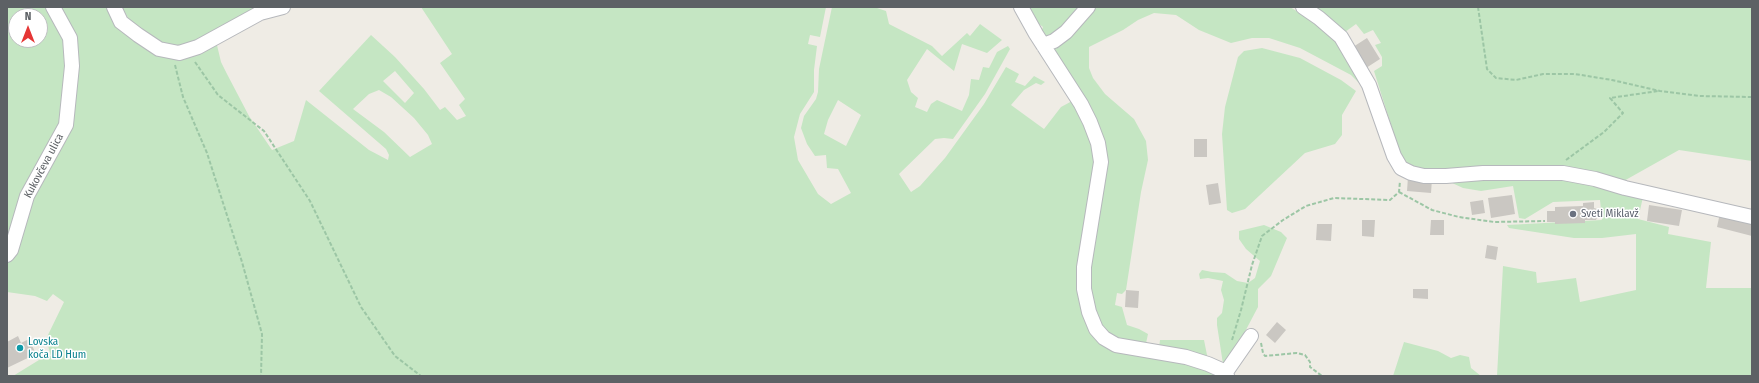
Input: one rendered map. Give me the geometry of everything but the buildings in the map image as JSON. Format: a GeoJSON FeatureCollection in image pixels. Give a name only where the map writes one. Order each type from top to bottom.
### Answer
{"type":"FeatureCollection","features":[{"type":"Feature","properties":{"kind":"street","name":"Kukovčeva ulica"},"geometry":{"type":"LineString","coordinates":[[7,255],[11,250],[27,196],[66,125],[72,66],[70,38],[53,7]]}},
{"type":"Feature","properties":{"kind":"street"},"geometry":{"type":"LineString","coordinates":[[114,7],[121,22],[138,35],[166,50],[179,53],[198,47],[260,13],[283,7]]}},
{"type":"Feature","properties":{"kind":"street"},"geometry":{"type":"LineString","coordinates":[[1022,7],[1043,45],[1081,104],[1098,143],[1101,162],[1084,267],[1084,289],[1089,312],[1096,329],[1104,338],[1116,345],[1186,357],[1208,364],[1227,374],[1255,339]]}},
{"type":"Feature","properties":{"kind":"street"},"geometry":{"type":"LineString","coordinates":[[1043,45],[1054,41],[1066,32],[1088,7]]}},
{"type":"Feature","properties":{"kind":"street"},"geometry":{"type":"LineString","coordinates":[[1303,7],[1319,18],[1341,37],[1369,85],[1394,156],[1401,168],[1411,173],[1424,176],[1484,173],[1563,173],[1595,179],[1626,188],[1752,217]]}},
{"type":"Feature","properties":{"kind":"path"},"geometry":{"type":"LineString","coordinates":[[1478,7],[1487,69],[1496,78],[1516,80],[1543,74],[1575,74],[1612,80],[1660,91],[1699,96],[1752,97]]}},
{"type":"Feature","properties":{"kind":"path"},"geometry":{"type":"LineString","coordinates":[[166,50],[183,97],[207,153],[242,262],[262,334],[261,376]]}},
{"type":"Feature","properties":{"kind":"path"},"geometry":{"type":"LineString","coordinates":[[187,50],[218,95],[264,131],[310,201],[361,307],[395,356],[421,376]]}},
{"type":"Feature","properties":{"kind":"path"},"geometry":{"type":"LineString","coordinates":[[1566,160],[1604,132],[1623,113],[1610,98],[1660,91]]}},
{"type":"Feature","properties":{"kind":"path"},"geometry":{"type":"LineString","coordinates":[[1231,344],[1252,265],[1262,236],[1283,220],[1306,206],[1334,198],[1390,200],[1399,192],[1401,168]]}},
{"type":"Feature","properties":{"kind":"path"},"geometry":{"type":"LineString","coordinates":[[1399,192],[1432,210],[1459,216],[1494,222],[1545,221]]}},
{"type":"Feature","properties":{"kind":"path"},"geometry":{"type":"LineString","coordinates":[[1255,339],[1262,343],[1263,353],[1265,356],[1297,353],[1305,355],[1310,362],[1310,367],[1322,376]]}},
{"type":"Feature","properties":{"kind":"green space"},"geometry":{"type":"Polygon","coordinates":[[[7,7],[49,7],[65,37],[68,64],[61,126],[7,251],[7,7]]]}},
{"type":"Feature","properties":{"kind":"green space"},"geometry":{"type":"Polygon","coordinates":[[[58,7],[107,7],[157,55],[216,41],[221,62],[227,74],[249,116],[272,150],[294,141],[306,100],[369,150],[388,160],[389,155],[386,149],[319,91],[371,35],[395,57],[424,89],[440,110],[445,107],[457,120],[466,116],[459,105],[465,99],[440,63],[452,54],[421,7],[826,7],[820,37],[810,35],[808,44],[817,46],[814,70],[814,92],[800,114],[794,137],[798,160],[818,194],[831,204],[851,193],[838,169],[827,168],[826,155],[815,156],[807,144],[801,128],[804,116],[816,99],[818,92],[819,69],[832,7],[874,7],[886,11],[889,24],[932,46],[942,56],[967,33],[970,36],[980,24],[1002,40],[987,53],[962,44],[954,71],[927,49],[907,80],[911,92],[918,98],[915,107],[927,112],[931,104],[937,100],[962,111],[969,95],[971,79],[979,80],[983,67],[989,68],[997,52],[1008,46],[1010,49],[985,94],[953,139],[935,139],[899,174],[911,192],[920,186],[945,158],[984,104],[1006,67],[1019,74],[1015,82],[1025,86],[1034,76],[1045,82],[1041,85],[1036,83],[1024,90],[1011,105],[1044,129],[1061,107],[1074,100],[1096,145],[1082,252],[1092,332],[1193,362],[1220,376],[13,376],[39,360],[51,356],[46,339],[64,302],[53,294],[47,301],[35,296],[7,292],[7,261],[75,88],[58,7]],[[395,71],[383,81],[405,103],[414,93],[395,71]],[[379,90],[369,94],[353,109],[384,132],[410,157],[432,144],[428,135],[414,118],[391,97],[379,90]],[[838,100],[828,120],[824,134],[846,146],[861,115],[838,100]]]}},
{"type":"Feature","properties":{"kind":"green space"},"geometry":{"type":"Polygon","coordinates":[[[122,7],[270,7],[185,47],[167,45],[150,37],[131,23],[122,7]]]}},
{"type":"Feature","properties":{"kind":"green space"},"geometry":{"type":"Polygon","coordinates":[[[1027,7],[1082,7],[1061,32],[1047,37],[1041,32],[1043,27],[1039,24],[1037,26],[1027,7]]]}},
{"type":"Feature","properties":{"kind":"green space"},"geometry":{"type":"Polygon","coordinates":[[[1091,7],[1290,7],[1332,33],[1369,93],[1351,75],[1300,48],[1269,38],[1252,38],[1231,43],[1199,30],[1176,15],[1154,13],[1138,20],[1123,30],[1089,47],[1089,68],[1093,78],[1105,94],[1134,119],[1146,141],[1148,160],[1141,192],[1126,290],[1122,294],[1117,293],[1115,305],[1122,307],[1127,325],[1148,334],[1145,348],[1102,334],[1086,286],[1105,156],[1064,73],[1053,47],[1091,7]]]}},
{"type":"Feature","properties":{"kind":"green space"},"geometry":{"type":"Polygon","coordinates":[[[1307,7],[1752,7],[1752,161],[1679,150],[1622,182],[1410,169],[1401,157],[1374,71],[1382,66],[1382,57],[1375,45],[1381,43],[1373,30],[1364,34],[1356,24],[1345,32],[1307,7]]]}},
{"type":"Feature","properties":{"kind":"green space"},"geometry":{"type":"Polygon","coordinates":[[[1262,48],[1300,58],[1341,80],[1356,91],[1342,115],[1342,135],[1335,144],[1305,153],[1245,209],[1232,213],[1227,210],[1222,134],[1225,107],[1238,57],[1244,51],[1262,48]]]}},
{"type":"Feature","properties":{"kind":"green space"},"geometry":{"type":"Polygon","coordinates":[[[1546,174],[1643,197],[1638,219],[1669,227],[1668,234],[1711,242],[1706,288],[1752,288],[1752,376],[1497,376],[1503,266],[1536,272],[1537,283],[1576,278],[1580,302],[1636,290],[1636,234],[1602,238],[1574,238],[1509,228],[1507,225],[1602,220],[1600,200],[1553,202],[1525,219],[1519,218],[1513,186],[1481,191],[1463,188],[1450,182],[1546,174]]]}},
{"type":"Feature","properties":{"kind":"green space"},"geometry":{"type":"Polygon","coordinates":[[[1264,225],[1281,232],[1287,238],[1271,276],[1258,289],[1258,307],[1230,360],[1223,364],[1217,318],[1222,313],[1224,300],[1221,290],[1223,281],[1208,278],[1200,279],[1199,274],[1202,270],[1225,273],[1237,281],[1248,283],[1255,278],[1260,261],[1246,249],[1239,239],[1239,231],[1264,225]]]}},
{"type":"Feature","properties":{"kind":"green space"},"geometry":{"type":"Polygon","coordinates":[[[1160,340],[1204,340],[1208,360],[1159,348],[1160,340]]]}},
{"type":"Feature","properties":{"kind":"green space"},"geometry":{"type":"Polygon","coordinates":[[[1404,342],[1438,351],[1451,358],[1460,355],[1469,357],[1471,368],[1481,376],[1393,376],[1404,342]]]}},
{"type":"Feature","properties":{"kind":"place","name":"Sveti Miklavž"},"geometry":{"type":"Point","coordinates":[1573,214]}},
{"type":"Feature","properties":{"kind":"place","name":"Lovska koča LD Hum"},"geometry":{"type":"Point","coordinates":[20,348]}}]}
